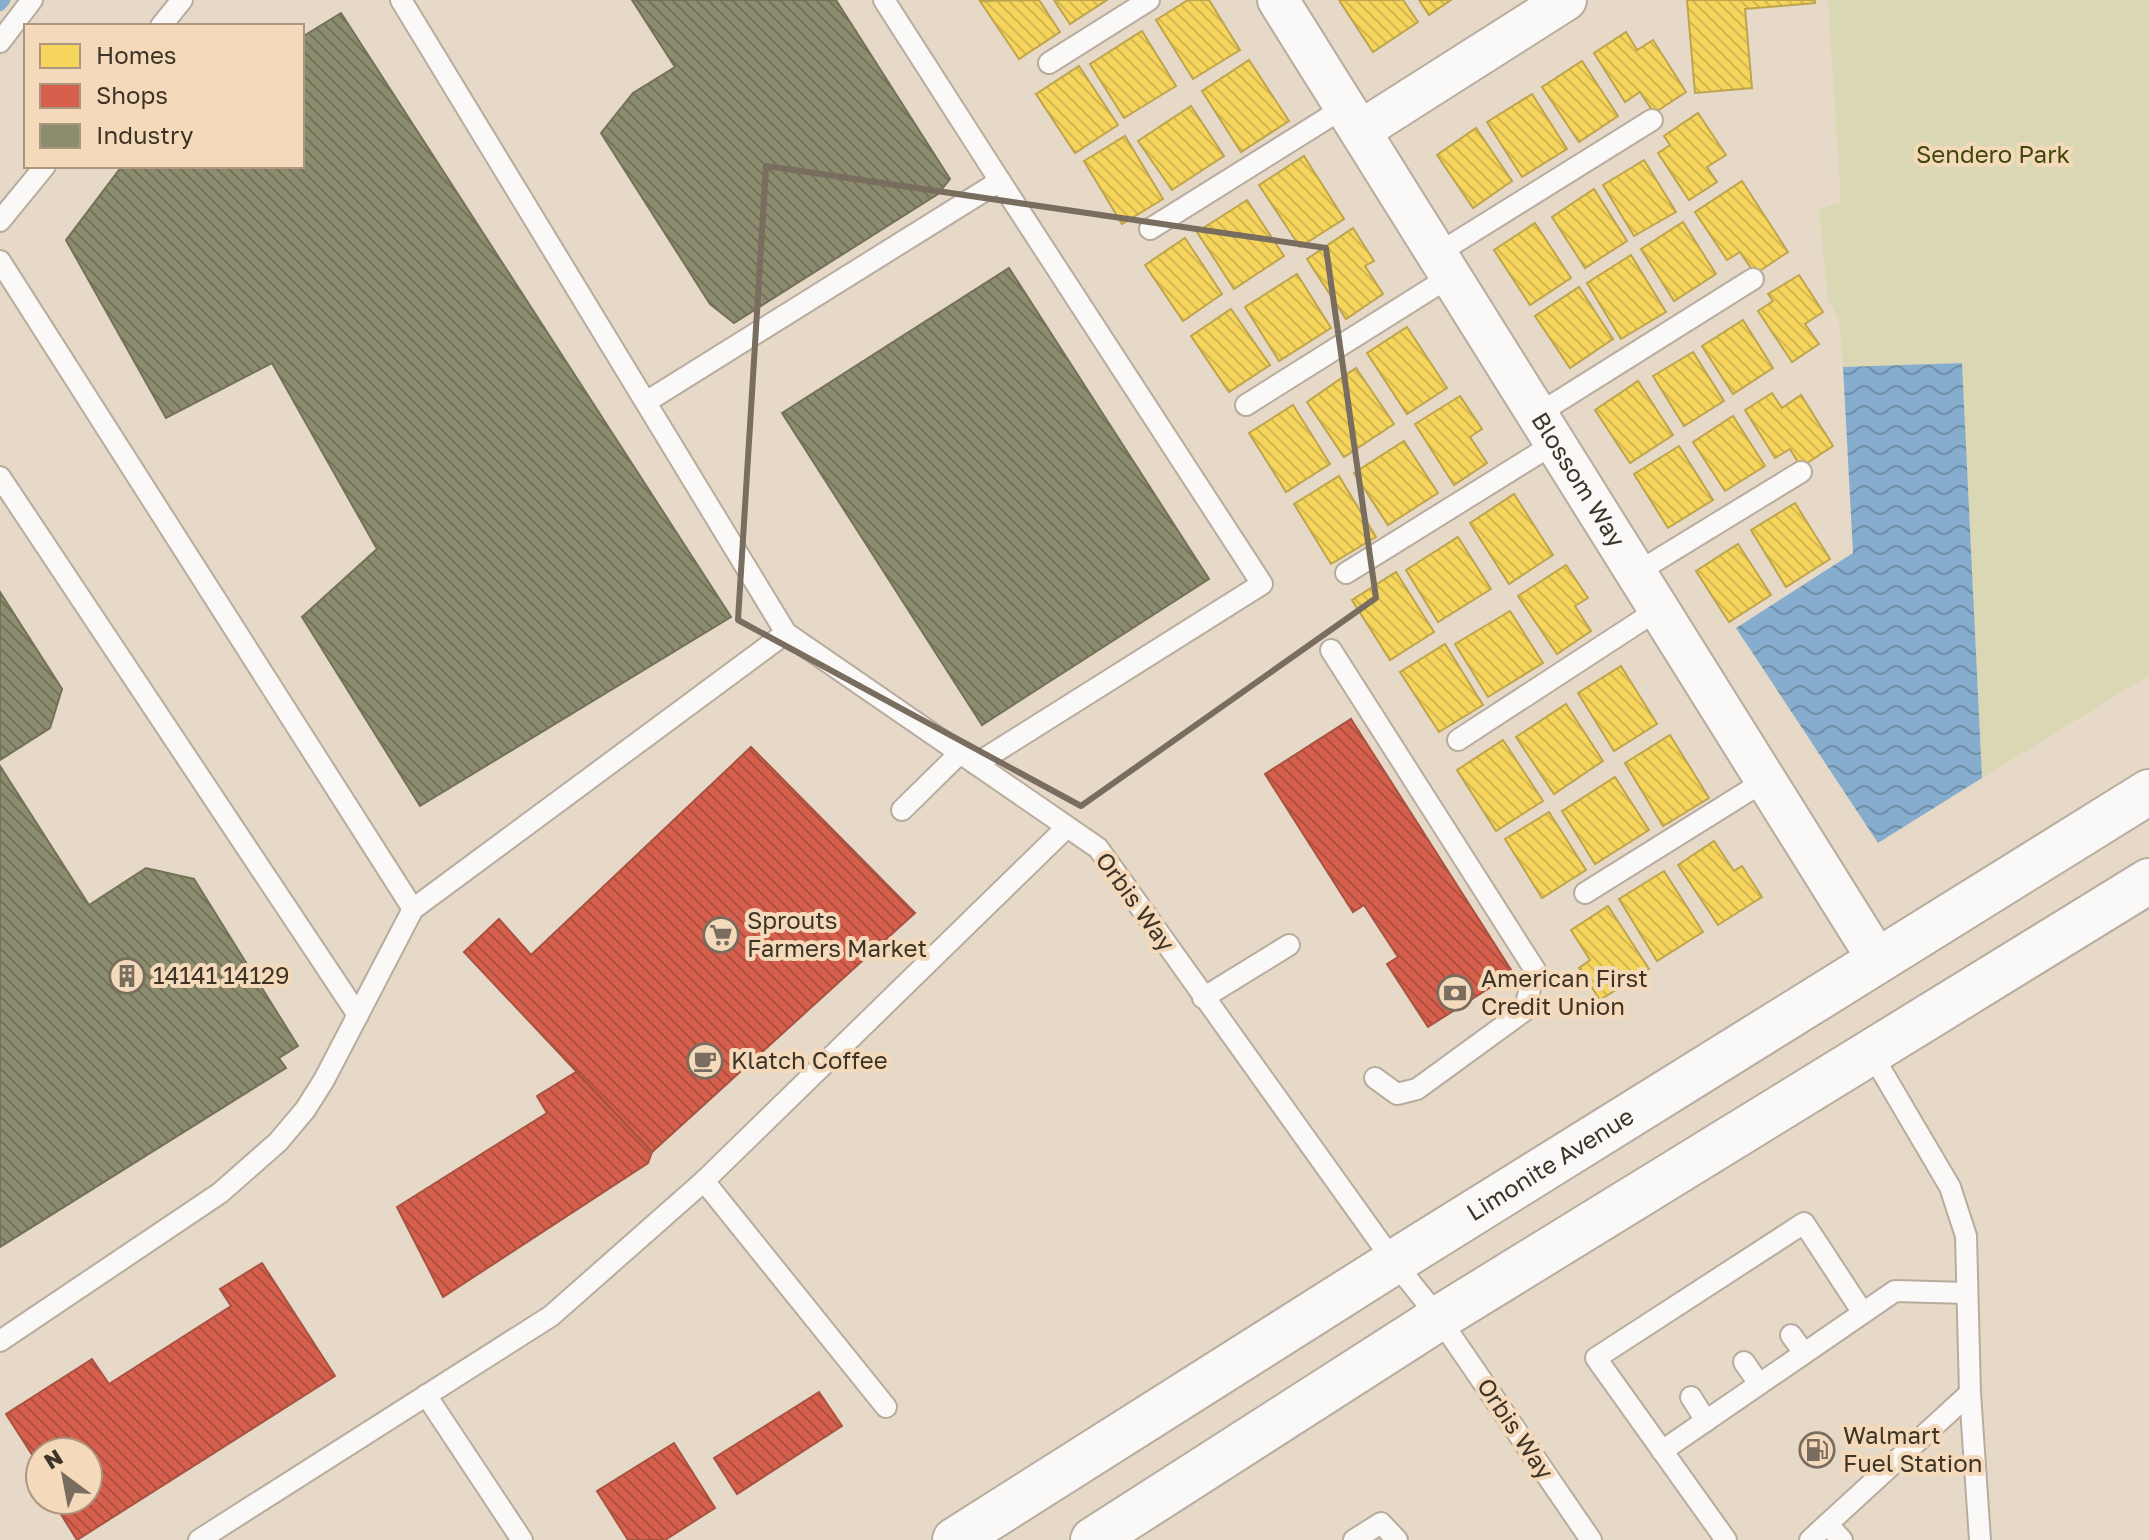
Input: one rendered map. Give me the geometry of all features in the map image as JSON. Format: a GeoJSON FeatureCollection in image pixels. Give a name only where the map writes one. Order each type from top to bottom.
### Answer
{"type":"FeatureCollection","features":[{"type":"Feature","properties":{"kind":"main road","name":"Limonite Avenue"},"geometry":{"type":"LineString","coordinates":[[955,1540],[1394,1262],[2149,792]]}},
{"type":"Feature","properties":{"kind":"main road"},"geometry":{"type":"LineString","coordinates":[[1093,1540],[1439,1318],[2149,881]]}},
{"type":"Feature","properties":{"kind":"street","name":"Blossom Way"},"geometry":{"type":"LineString","coordinates":[[1279,0],[1878,960]]}},
{"type":"Feature","properties":{"kind":"street"},"geometry":{"type":"LineString","coordinates":[[1352,119],[1566,0]]}},
{"type":"Feature","properties":{"kind":"lane"},"geometry":{"type":"LineString","coordinates":[[0,42],[32,0]]}},
{"type":"Feature","properties":{"kind":"lane"},"geometry":{"type":"LineString","coordinates":[[163,24],[182,0]]}},
{"type":"Feature","properties":{"kind":"lane"},"geometry":{"type":"LineString","coordinates":[[0,1341],[220,1193],[278,1142],[305,1110],[324,1080],[413,909],[786,633],[401,0]]}},
{"type":"Feature","properties":{"kind":"lane"},"geometry":{"type":"LineString","coordinates":[[884,0],[1262,584],[968,758],[902,810]]}},
{"type":"Feature","properties":{"kind":"lane"},"geometry":{"type":"LineString","coordinates":[[1049,63],[1149,0]]}},
{"type":"Feature","properties":{"kind":"lane"},"geometry":{"type":"LineString","coordinates":[[1150,229],[1352,119]]}},
{"type":"Feature","properties":{"kind":"lane"},"geometry":{"type":"LineString","coordinates":[[1246,405],[1652,120]]}},
{"type":"Feature","properties":{"kind":"lane"},"geometry":{"type":"LineString","coordinates":[[0,221],[43,168]]}},
{"type":"Feature","properties":{"kind":"lane"},"geometry":{"type":"LineString","coordinates":[[646,402],[1000,181]]}},
{"type":"Feature","properties":{"kind":"lane"},"geometry":{"type":"LineString","coordinates":[[0,261],[413,909]]}},
{"type":"Feature","properties":{"kind":"lane"},"geometry":{"type":"LineString","coordinates":[[1346,573],[1753,279]]}},
{"type":"Feature","properties":{"kind":"lane"},"geometry":{"type":"LineString","coordinates":[[1636,573],[1801,472]]}},
{"type":"Feature","properties":{"kind":"lane"},"geometry":{"type":"LineString","coordinates":[[0,477],[358,1015]]}},
{"type":"Feature","properties":{"kind":"lane"},"geometry":{"type":"LineString","coordinates":[[1458,740],[1659,609]]}},
{"type":"Feature","properties":{"kind":"lane","name":"Orbis Way"},"geometry":{"type":"LineString","coordinates":[[786,633],[1098,848],[1394,1262],[1439,1318],[1591,1540]]}},
{"type":"Feature","properties":{"kind":"lane"},"geometry":{"type":"LineString","coordinates":[[1331,650],[1535,970],[1524,1011],[1417,1089],[1397,1094],[1375,1078]]}},
{"type":"Feature","properties":{"kind":"lane"},"geometry":{"type":"LineString","coordinates":[[1585,893],[1766,780]]}},
{"type":"Feature","properties":{"kind":"lane"},"geometry":{"type":"LineString","coordinates":[[199,1540],[551,1316],[704,1181],[1066,828]]}},
{"type":"Feature","properties":{"kind":"lane"},"geometry":{"type":"LineString","coordinates":[[1203,998],[1289,945]]}},
{"type":"Feature","properties":{"kind":"lane"},"geometry":{"type":"LineString","coordinates":[[1870,1051],[1950,1187],[1966,1236],[1970,1393],[1980,1540]]}},
{"type":"Feature","properties":{"kind":"lane"},"geometry":{"type":"LineString","coordinates":[[704,1181],[886,1407]]}},
{"type":"Feature","properties":{"kind":"lane"},"geometry":{"type":"LineString","coordinates":[[1726,1540],[1596,1358],[1651,1334],[1697,1293],[1749,1271],[1804,1223],[1863,1313]]}},
{"type":"Feature","properties":{"kind":"lane"},"geometry":{"type":"LineString","coordinates":[[1662,1451],[1895,1291],[1967,1293]]}},
{"type":"Feature","properties":{"kind":"lane"},"geometry":{"type":"LineString","coordinates":[[1697,1293],[1709,1310]]}},
{"type":"Feature","properties":{"kind":"lane"},"geometry":{"type":"LineString","coordinates":[[1791,1335],[1804,1353]]}},
{"type":"Feature","properties":{"kind":"lane"},"geometry":{"type":"LineString","coordinates":[[1744,1362],[1759,1384]]}},
{"type":"Feature","properties":{"kind":"lane"},"geometry":{"type":"LineString","coordinates":[[1810,1540],[1970,1393]]}},
{"type":"Feature","properties":{"kind":"lane"},"geometry":{"type":"LineString","coordinates":[[426,1395],[522,1540]]}},
{"type":"Feature","properties":{"kind":"lane"},"geometry":{"type":"LineString","coordinates":[[1691,1397],[1706,1421]]}},
{"type":"Feature","properties":{"kind":"lane"},"geometry":{"type":"LineString","coordinates":[[1354,1540],[1381,1523],[1397,1540]]}},
{"type":"Feature","properties":{"kind":"lane"},"geometry":{"type":"LineString","coordinates":[[1827,1524],[1842,1540]]}},
{"type":"Feature","properties":{"kind":"highlighted area"},"geometry":{"type":"Polygon","coordinates":[[[766,166],[1326,248],[1376,598],[1081,806],[738,620],[766,166]]]}},
{"type":"Feature","properties":{"kind":"green space","name":"Sendero Park"},"geometry":{"type":"Polygon","coordinates":[[[1828,0],[2149,0],[2149,675],[1982,778],[1962,363],[1843,367],[1839,320],[1828,299],[1819,210],[1841,202],[1828,0]]]}},
{"type":"Feature","properties":{"kind":"water"},"geometry":{"type":"Polygon","coordinates":[[[1962,363],[1982,778],[1878,843],[1736,628],[1853,553],[1843,367],[1962,363]]]}},
{"type":"Feature","properties":{"kind":"building: Homes"},"geometry":{"type":"Polygon","coordinates":[[[1039,0],[1060,32],[1019,59],[980,1],[1039,0]]]}},
{"type":"Feature","properties":{"kind":"building: Homes"},"geometry":{"type":"Polygon","coordinates":[[[1054,0],[1107,0],[1070,24],[1054,0]]]}},
{"type":"Feature","properties":{"kind":"building: Homes"},"geometry":{"type":"Polygon","coordinates":[[[1188,0],[1209,0],[1240,50],[1193,79],[1156,20],[1188,0]]]}},
{"type":"Feature","properties":{"kind":"building: Homes"},"geometry":{"type":"Polygon","coordinates":[[[1339,0],[1403,0],[1418,22],[1373,52],[1339,0]]]}},
{"type":"Feature","properties":{"kind":"building: Homes"},"geometry":{"type":"Polygon","coordinates":[[[1419,0],[1451,0],[1429,15],[1419,0]]]}},
{"type":"Feature","properties":{"kind":"building: Homes"},"geometry":{"type":"Polygon","coordinates":[[[1687,0],[1815,0],[1815,3],[1745,9],[1752,88],[1695,93],[1687,0]]]}},
{"type":"Feature","properties":{"kind":"building: Homes"},"geometry":{"type":"Polygon","coordinates":[[[1142,31],[1176,86],[1124,118],[1090,64],[1142,31]]]}},
{"type":"Feature","properties":{"kind":"building: Homes"},"geometry":{"type":"Polygon","coordinates":[[[1626,32],[1637,50],[1653,40],[1686,92],[1654,113],[1640,92],[1625,102],[1594,53],[1626,32]]]}},
{"type":"Feature","properties":{"kind":"building: Homes"},"geometry":{"type":"Polygon","coordinates":[[[1249,60],[1289,121],[1241,152],[1202,91],[1249,60]]]}},
{"type":"Feature","properties":{"kind":"building: Homes"},"geometry":{"type":"Polygon","coordinates":[[[1582,61],[1618,116],[1579,142],[1542,87],[1582,61]]]}},
{"type":"Feature","properties":{"kind":"building: Homes"},"geometry":{"type":"Polygon","coordinates":[[[1079,66],[1118,125],[1075,153],[1036,94],[1079,66]]]}},
{"type":"Feature","properties":{"kind":"building: Homes"},"geometry":{"type":"Polygon","coordinates":[[[1532,94],[1567,149],[1522,177],[1487,122],[1532,94]]]}},
{"type":"Feature","properties":{"kind":"building: Homes"},"geometry":{"type":"Polygon","coordinates":[[[1191,106],[1224,156],[1172,190],[1138,141],[1191,106]]]}},
{"type":"Feature","properties":{"kind":"building: Homes"},"geometry":{"type":"Polygon","coordinates":[[[1698,113],[1726,155],[1707,167],[1717,182],[1689,200],[1658,153],[1670,145],[1664,136],[1698,113]]]}},
{"type":"Feature","properties":{"kind":"building: Homes"},"geometry":{"type":"Polygon","coordinates":[[[1476,128],[1512,181],[1473,208],[1437,155],[1476,128]]]}},
{"type":"Feature","properties":{"kind":"building: Homes"},"geometry":{"type":"Polygon","coordinates":[[[1125,136],[1163,199],[1122,224],[1084,161],[1125,136]]]}},
{"type":"Feature","properties":{"kind":"building: Homes"},"geometry":{"type":"Polygon","coordinates":[[[1304,156],[1344,219],[1300,247],[1259,185],[1304,156]]]}},
{"type":"Feature","properties":{"kind":"building: Homes"},"geometry":{"type":"Polygon","coordinates":[[[1644,160],[1676,212],[1634,236],[1603,185],[1644,160]]]}},
{"type":"Feature","properties":{"kind":"building: Homes"},"geometry":{"type":"Polygon","coordinates":[[[1742,181],[1788,252],[1755,274],[1740,252],[1727,260],[1695,212],[1742,181]]]}},
{"type":"Feature","properties":{"kind":"building: Homes"},"geometry":{"type":"Polygon","coordinates":[[[1594,189],[1627,241],[1585,268],[1552,217],[1594,189]]]}},
{"type":"Feature","properties":{"kind":"building: Homes"},"geometry":{"type":"Polygon","coordinates":[[[1247,200],[1284,256],[1234,289],[1197,232],[1247,200]]]}},
{"type":"Feature","properties":{"kind":"building: Homes"},"geometry":{"type":"Polygon","coordinates":[[[1683,222],[1716,274],[1674,301],[1641,249],[1683,222]]]}},
{"type":"Feature","properties":{"kind":"building: Homes"},"geometry":{"type":"Polygon","coordinates":[[[1535,223],[1571,278],[1530,305],[1494,250],[1535,223]]]}},
{"type":"Feature","properties":{"kind":"building: Homes"},"geometry":{"type":"Polygon","coordinates":[[[1353,228],[1374,261],[1365,266],[1383,294],[1346,319],[1307,259],[1353,228]]]}},
{"type":"Feature","properties":{"kind":"building: Homes"},"geometry":{"type":"Polygon","coordinates":[[[1185,238],[1222,294],[1183,321],[1145,265],[1185,238]]]}},
{"type":"Feature","properties":{"kind":"building: Homes"},"geometry":{"type":"Polygon","coordinates":[[[1631,255],[1666,312],[1621,339],[1587,283],[1631,255]]]}},
{"type":"Feature","properties":{"kind":"building: Homes"},"geometry":{"type":"Polygon","coordinates":[[[1297,274],[1331,328],[1279,361],[1245,307],[1297,274]]]}},
{"type":"Feature","properties":{"kind":"building: Homes"},"geometry":{"type":"Polygon","coordinates":[[[1799,275],[1823,312],[1805,324],[1819,344],[1792,362],[1758,311],[1773,301],[1768,294],[1799,275]]]}},
{"type":"Feature","properties":{"kind":"building: Homes"},"geometry":{"type":"Polygon","coordinates":[[[1579,287],[1613,339],[1570,368],[1535,316],[1579,287]]]}},
{"type":"Feature","properties":{"kind":"building: Homes"},"geometry":{"type":"Polygon","coordinates":[[[1231,309],[1270,365],[1229,392],[1191,336],[1231,309]]]}},
{"type":"Feature","properties":{"kind":"building: Homes"},"geometry":{"type":"Polygon","coordinates":[[[1743,320],[1773,368],[1733,394],[1702,346],[1743,320]]]}},
{"type":"Feature","properties":{"kind":"building: Homes"},"geometry":{"type":"Polygon","coordinates":[[[1407,327],[1447,388],[1407,414],[1367,353],[1407,327]]]}},
{"type":"Feature","properties":{"kind":"building: Homes"},"geometry":{"type":"Polygon","coordinates":[[[1693,352],[1724,401],[1684,426],[1653,376],[1693,352]]]}},
{"type":"Feature","properties":{"kind":"building: Homes"},"geometry":{"type":"Polygon","coordinates":[[[1356,368],[1394,424],[1344,457],[1307,402],[1356,368]]]}},
{"type":"Feature","properties":{"kind":"building: Homes"},"geometry":{"type":"Polygon","coordinates":[[[1638,381],[1673,435],[1630,463],[1595,410],[1638,381]]]}},
{"type":"Feature","properties":{"kind":"building: Homes"},"geometry":{"type":"Polygon","coordinates":[[[1772,393],[1782,408],[1801,395],[1833,446],[1801,467],[1790,449],[1775,458],[1745,410],[1772,393]]]}},
{"type":"Feature","properties":{"kind":"building: Homes"},"geometry":{"type":"Polygon","coordinates":[[[1460,396],[1482,429],[1470,437],[1487,463],[1454,485],[1415,424],[1460,396]]]}},
{"type":"Feature","properties":{"kind":"building: Homes"},"geometry":{"type":"Polygon","coordinates":[[[1293,405],[1330,464],[1286,492],[1249,433],[1293,405]]]}},
{"type":"Feature","properties":{"kind":"building: Homes"},"geometry":{"type":"Polygon","coordinates":[[[1733,416],[1765,466],[1725,491],[1693,442],[1733,416]]]}},
{"type":"Feature","properties":{"kind":"building: Homes"},"geometry":{"type":"Polygon","coordinates":[[[1404,441],[1438,493],[1388,525],[1354,473],[1404,441]]]}},
{"type":"Feature","properties":{"kind":"building: Homes"},"geometry":{"type":"Polygon","coordinates":[[[1679,446],[1713,500],[1668,528],[1634,474],[1679,446]]]}},
{"type":"Feature","properties":{"kind":"building: Homes"},"geometry":{"type":"Polygon","coordinates":[[[1339,476],[1376,537],[1331,564],[1294,504],[1339,476]]]}},
{"type":"Feature","properties":{"kind":"building: Homes"},"geometry":{"type":"Polygon","coordinates":[[[1514,494],[1553,555],[1509,584],[1470,523],[1514,494]]]}},
{"type":"Feature","properties":{"kind":"building: Homes"},"geometry":{"type":"Polygon","coordinates":[[[1795,503],[1830,559],[1786,587],[1751,530],[1795,503]]]}},
{"type":"Feature","properties":{"kind":"building: Homes"},"geometry":{"type":"Polygon","coordinates":[[[1458,537],[1491,589],[1438,622],[1406,570],[1458,537]]]}},
{"type":"Feature","properties":{"kind":"building: Homes"},"geometry":{"type":"Polygon","coordinates":[[[1738,544],[1771,595],[1729,622],[1696,571],[1738,544]]]}},
{"type":"Feature","properties":{"kind":"building: Homes"},"geometry":{"type":"Polygon","coordinates":[[[1566,565],[1588,598],[1575,606],[1591,631],[1557,654],[1518,596],[1566,565]]]}},
{"type":"Feature","properties":{"kind":"building: Homes"},"geometry":{"type":"Polygon","coordinates":[[[1396,572],[1434,632],[1390,660],[1352,600],[1396,572]]]}},
{"type":"Feature","properties":{"kind":"building: Homes"},"geometry":{"type":"Polygon","coordinates":[[[1510,611],[1543,663],[1488,697],[1455,644],[1510,611]]]}},
{"type":"Feature","properties":{"kind":"building: Homes"},"geometry":{"type":"Polygon","coordinates":[[[1445,644],[1483,705],[1439,732],[1400,672],[1445,644]]]}},
{"type":"Feature","properties":{"kind":"building: Homes"},"geometry":{"type":"Polygon","coordinates":[[[1621,666],[1657,724],[1614,751],[1578,693],[1621,666]]]}},
{"type":"Feature","properties":{"kind":"building: Homes"},"geometry":{"type":"Polygon","coordinates":[[[1566,704],[1603,761],[1554,794],[1516,737],[1566,704]]]}},
{"type":"Feature","properties":{"kind":"building: Homes"},"geometry":{"type":"Polygon","coordinates":[[[1670,735],[1709,798],[1663,826],[1625,763],[1670,735]]]}},
{"type":"Feature","properties":{"kind":"building: Homes"},"geometry":{"type":"Polygon","coordinates":[[[1503,740],[1543,801],[1496,831],[1457,770],[1503,740]]]}},
{"type":"Feature","properties":{"kind":"building: Homes"},"geometry":{"type":"Polygon","coordinates":[[[1615,777],[1649,830],[1595,864],[1562,811],[1615,777]]]}},
{"type":"Feature","properties":{"kind":"building: Homes"},"geometry":{"type":"Polygon","coordinates":[[[1549,812],[1586,870],[1542,898],[1505,839],[1549,812]]]}},
{"type":"Feature","properties":{"kind":"building: Homes"},"geometry":{"type":"Polygon","coordinates":[[[1714,841],[1734,871],[1742,866],[1762,897],[1718,925],[1678,865],[1714,841]]]}},
{"type":"Feature","properties":{"kind":"building: Homes"},"geometry":{"type":"Polygon","coordinates":[[[1664,871],[1703,932],[1657,961],[1619,899],[1664,871]]]}},
{"type":"Feature","properties":{"kind":"building: Homes"},"geometry":{"type":"Polygon","coordinates":[[[1608,906],[1649,969],[1600,1000],[1579,968],[1590,960],[1571,930],[1608,906]]]}},
{"type":"Feature","properties":{"kind":"building: Shops"},"geometry":{"type":"Polygon","coordinates":[[[1351,719],[1513,973],[1428,1027],[1387,964],[1398,957],[1364,905],[1353,912],[1265,774],[1351,719]]]}},
{"type":"Feature","properties":{"kind":"building: Shops","name":"Sprouts Farmers Market"},"geometry":{"type":"Polygon","coordinates":[[[751,747],[915,913],[652,1152],[464,952],[499,919],[531,955],[751,747]]]}},
{"type":"Feature","properties":{"kind":"building: Shops"},"geometry":{"type":"Polygon","coordinates":[[[576,1072],[652,1152],[648,1163],[443,1297],[397,1207],[547,1113],[537,1096],[576,1072]]]}},
{"type":"Feature","properties":{"kind":"building: Shops"},"geometry":{"type":"Polygon","coordinates":[[[262,1263],[335,1376],[77,1540],[62,1516],[104,1516],[104,1436],[24,1436],[24,1442],[6,1414],[92,1359],[109,1384],[231,1306],[220,1289],[262,1263]]]}},
{"type":"Feature","properties":{"kind":"building: Shops"},"geometry":{"type":"Polygon","coordinates":[[[819,1392],[842,1426],[737,1494],[714,1458],[819,1392]]]}},
{"type":"Feature","properties":{"kind":"building: Shops"},"geometry":{"type":"Polygon","coordinates":[[[674,1443],[715,1508],[665,1540],[628,1540],[597,1491],[674,1443]]]}},
{"type":"Feature","properties":{"kind":"building: Industry"},"geometry":{"type":"Polygon","coordinates":[[[632,0],[836,0],[950,179],[938,194],[734,323],[710,304],[601,133],[633,93],[675,67],[632,0]]]}},
{"type":"Feature","properties":{"kind":"building: Industry"},"geometry":{"type":"Polygon","coordinates":[[[341,13],[731,617],[420,806],[302,617],[377,549],[272,363],[166,418],[66,240],[120,168],[304,168],[304,36],[341,13]]]}},
{"type":"Feature","properties":{"kind":"building: Industry"},"geometry":{"type":"Polygon","coordinates":[[[1009,268],[1209,579],[982,725],[782,413],[1009,268]]]}},
{"type":"Feature","properties":{"kind":"building: Industry"},"geometry":{"type":"Polygon","coordinates":[[[0,592],[62,689],[50,728],[0,760],[0,592]]]}},
{"type":"Feature","properties":{"kind":"building: Industry","name":"14141 14129"},"geometry":{"type":"Polygon","coordinates":[[[0,766],[89,905],[146,868],[194,879],[298,1046],[279,1058],[286,1068],[0,1247],[0,766]]]}},
{"type":"Feature","properties":{"kind":"waterway"},"geometry":{"type":"LineString","coordinates":[[0,6],[5,0]]}},
{"type":"Feature","properties":{"kind":"place","name":"Sprouts Farmers Market"},"geometry":{"type":"Point","coordinates":[721,935]}},
{"type":"Feature","properties":{"kind":"place","name":"14141 14129"},"geometry":{"type":"Point","coordinates":[127,976]}},
{"type":"Feature","properties":{"kind":"place","name":"American First Credit Union"},"geometry":{"type":"Point","coordinates":[1455,993]}},
{"type":"Feature","properties":{"kind":"place","name":"Klatch Coffee"},"geometry":{"type":"Point","coordinates":[705,1061]}},
{"type":"Feature","properties":{"kind":"place","name":"Walmart Fuel Station"},"geometry":{"type":"Point","coordinates":[1817,1450]}}]}
